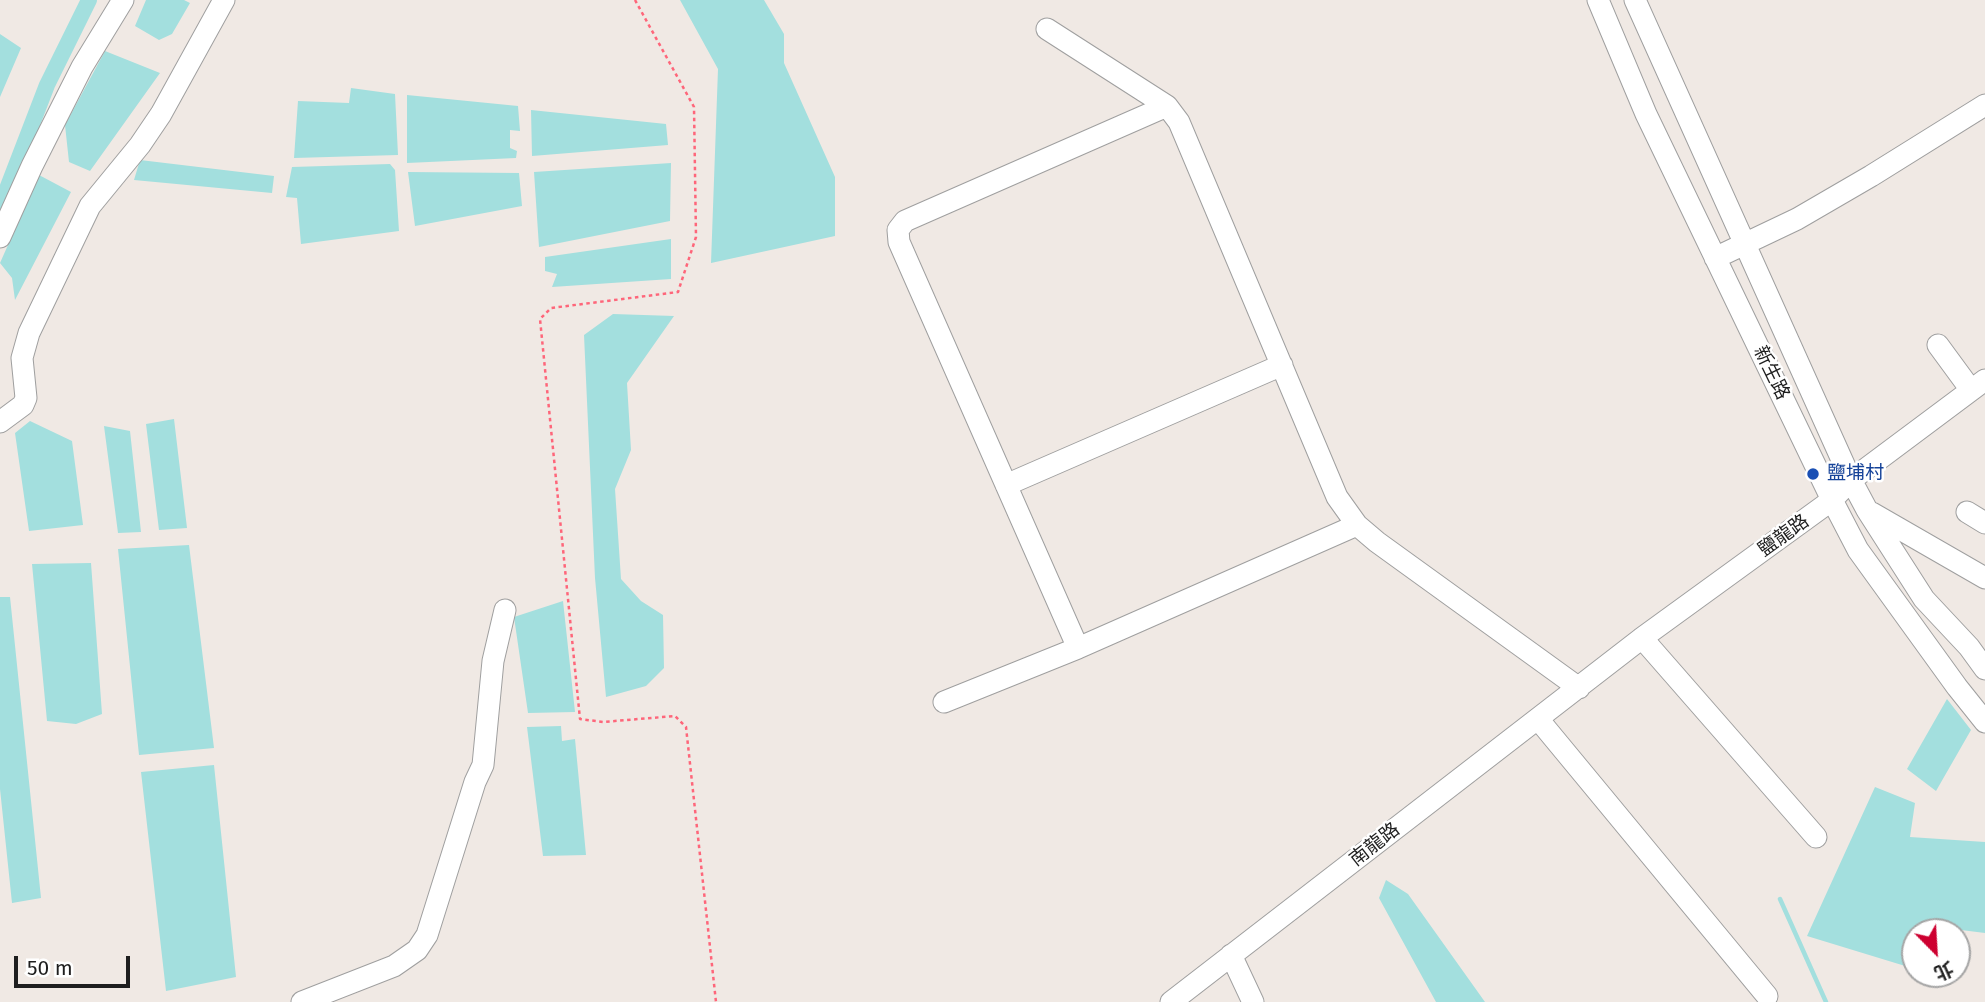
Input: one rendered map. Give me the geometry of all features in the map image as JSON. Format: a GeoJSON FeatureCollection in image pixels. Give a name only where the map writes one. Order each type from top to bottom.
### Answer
{"type":"FeatureCollection","features":[{"type":"Feature","properties":{"kind":"street"},"geometry":{"type":"LineString","coordinates":[[0,237],[82,67],[123,0]]}},
{"type":"Feature","properties":{"kind":"street"},"geometry":{"type":"LineString","coordinates":[[0,422],[23,405],[26,398],[22,358],[29,333],[90,206],[140,145],[161,114],[224,0]]}},
{"type":"Feature","properties":{"kind":"street","name":"新生路"},"geometry":{"type":"LineString","coordinates":[[1598,0],[1646,114],[1858,550],[1985,722]]}},
{"type":"Feature","properties":{"kind":"street","name":"新生路"},"geometry":{"type":"LineString","coordinates":[[1635,0],[1867,510],[1924,599],[1969,647],[1985,669]]}},
{"type":"Feature","properties":{"kind":"street"},"geometry":{"type":"LineString","coordinates":[[1047,29],[1167,106],[1179,122],[1338,497],[1357,525],[1579,688]]}},
{"type":"Feature","properties":{"kind":"street"},"geometry":{"type":"LineString","coordinates":[[1715,258],[1746,245],[1829,201],[1985,105]]}},
{"type":"Feature","properties":{"kind":"street"},"geometry":{"type":"LineString","coordinates":[[1078,648],[899,242],[898,230],[905,221],[1167,106]]}},
{"type":"Feature","properties":{"kind":"street"},"geometry":{"type":"LineString","coordinates":[[1938,345],[1978,385]]}},
{"type":"Feature","properties":{"kind":"street"},"geometry":{"type":"LineString","coordinates":[[1006,485],[1282,365]]}},
{"type":"Feature","properties":{"kind":"street","name":"鹽龍路"},"geometry":{"type":"LineString","coordinates":[[1579,688],[1642,638],[1832,500],[1852,480],[1978,385]]}},
{"type":"Feature","properties":{"kind":"street"},"geometry":{"type":"LineString","coordinates":[[1867,510],[1985,578]]}},
{"type":"Feature","properties":{"kind":"street"},"geometry":{"type":"LineString","coordinates":[[944,702],[1078,648],[1357,525]]}},
{"type":"Feature","properties":{"kind":"street"},"geometry":{"type":"LineString","coordinates":[[302,1002],[394,966],[417,950],[427,936],[475,782],[483,765],[493,661],[505,610]]}},
{"type":"Feature","properties":{"kind":"street"},"geometry":{"type":"LineString","coordinates":[[1642,638],[1816,837]]}},
{"type":"Feature","properties":{"kind":"street","name":"南龍路"},"geometry":{"type":"LineString","coordinates":[[1171,1002],[1579,688]]}},
{"type":"Feature","properties":{"kind":"street"},"geometry":{"type":"LineString","coordinates":[[1538,719],[1767,996]]}},
{"type":"Feature","properties":{"kind":"street"},"geometry":{"type":"LineString","coordinates":[[1231,956],[1253,1002]]}},
{"type":"Feature","properties":{"kind":"path"},"geometry":{"type":"LineString","coordinates":[[635,0],[694,107],[696,237],[678,292],[551,309],[540,319],[580,719],[603,722],[675,716],[686,727],[716,1002]]}},
{"type":"Feature","properties":{"kind":"water"},"geometry":{"type":"Polygon","coordinates":[[[146,0],[184,0],[190,3],[172,34],[159,40],[135,26],[146,0]]]}},
{"type":"Feature","properties":{"kind":"water"},"geometry":{"type":"Polygon","coordinates":[[[680,0],[764,0],[784,34],[784,63],[835,177],[835,236],[711,263],[718,69],[680,0]]]}},
{"type":"Feature","properties":{"kind":"water"},"geometry":{"type":"Polygon","coordinates":[[[0,34],[21,48],[0,97],[0,34]]]}},
{"type":"Feature","properties":{"kind":"water"},"geometry":{"type":"Polygon","coordinates":[[[105,51],[160,73],[90,171],[69,162],[65,125],[105,51]]]}},
{"type":"Feature","properties":{"kind":"water"},"geometry":{"type":"Polygon","coordinates":[[[351,88],[395,94],[398,155],[294,158],[298,101],[349,103],[351,88]]]}},
{"type":"Feature","properties":{"kind":"water"},"geometry":{"type":"Polygon","coordinates":[[[407,95],[518,106],[520,131],[510,130],[510,148],[517,151],[516,158],[407,163],[407,95]]]}},
{"type":"Feature","properties":{"kind":"water"},"geometry":{"type":"Polygon","coordinates":[[[531,110],[666,124],[668,145],[532,156],[531,110]]]}},
{"type":"Feature","properties":{"kind":"water"},"geometry":{"type":"Polygon","coordinates":[[[140,160],[274,176],[272,193],[134,180],[140,160]]]}},
{"type":"Feature","properties":{"kind":"water"},"geometry":{"type":"Polygon","coordinates":[[[671,163],[670,221],[539,247],[534,172],[671,163]]]}},
{"type":"Feature","properties":{"kind":"water"},"geometry":{"type":"Polygon","coordinates":[[[390,164],[395,170],[399,231],[301,244],[297,198],[286,197],[292,167],[390,164]]]}},
{"type":"Feature","properties":{"kind":"water"},"geometry":{"type":"Polygon","coordinates":[[[408,172],[519,173],[522,206],[415,226],[408,172]]]}},
{"type":"Feature","properties":{"kind":"water"},"geometry":{"type":"Polygon","coordinates":[[[39,175],[71,192],[15,300],[12,278],[0,263],[39,175]]]}},
{"type":"Feature","properties":{"kind":"water"},"geometry":{"type":"Polygon","coordinates":[[[671,239],[671,279],[552,287],[557,274],[545,271],[545,257],[671,239]]]}},
{"type":"Feature","properties":{"kind":"water"},"geometry":{"type":"Polygon","coordinates":[[[613,314],[674,316],[627,383],[631,450],[615,489],[621,579],[641,601],[663,615],[664,668],[646,686],[606,697],[595,578],[584,335],[613,314]]]}},
{"type":"Feature","properties":{"kind":"water"},"geometry":{"type":"Polygon","coordinates":[[[174,419],[187,528],[159,530],[146,424],[174,419]]]}},
{"type":"Feature","properties":{"kind":"water"},"geometry":{"type":"Polygon","coordinates":[[[30,421],[72,441],[83,525],[29,531],[15,433],[30,421]]]}},
{"type":"Feature","properties":{"kind":"water"},"geometry":{"type":"Polygon","coordinates":[[[104,426],[130,431],[141,532],[118,533],[104,426]]]}},
{"type":"Feature","properties":{"kind":"water"},"geometry":{"type":"Polygon","coordinates":[[[189,545],[214,748],[139,755],[118,549],[189,545]]]}},
{"type":"Feature","properties":{"kind":"water"},"geometry":{"type":"Polygon","coordinates":[[[91,563],[102,714],[76,724],[47,721],[32,564],[91,563]]]}},
{"type":"Feature","properties":{"kind":"water"},"geometry":{"type":"Polygon","coordinates":[[[0,597],[10,597],[41,898],[12,903],[0,789],[0,597]]]}},
{"type":"Feature","properties":{"kind":"water"},"geometry":{"type":"Polygon","coordinates":[[[563,601],[575,712],[528,713],[514,617],[563,601]]]}},
{"type":"Feature","properties":{"kind":"water"},"geometry":{"type":"Polygon","coordinates":[[[1947,699],[1971,730],[1936,791],[1907,769],[1947,699]]]}},
{"type":"Feature","properties":{"kind":"water"},"geometry":{"type":"Polygon","coordinates":[[[561,726],[562,741],[575,739],[586,855],[543,856],[527,727],[561,726]]]}},
{"type":"Feature","properties":{"kind":"water"},"geometry":{"type":"Polygon","coordinates":[[[214,765],[236,977],[166,991],[141,772],[214,765]]]}},
{"type":"Feature","properties":{"kind":"water"},"geometry":{"type":"Polygon","coordinates":[[[1875,787],[1915,803],[1910,837],[1985,842],[1985,933],[1971,931],[1971,918],[1901,918],[1901,965],[1807,936],[1875,787]]]}},
{"type":"Feature","properties":{"kind":"water"},"geometry":{"type":"Polygon","coordinates":[[[1386,880],[1408,894],[1485,1002],[1436,1002],[1379,898],[1386,880]]]}},
{"type":"Feature","properties":{"kind":"waterway"},"geometry":{"type":"LineString","coordinates":[[0,207],[47,85],[89,0]]}},
{"type":"Feature","properties":{"kind":"waterway"},"geometry":{"type":"LineString","coordinates":[[1780,899],[1826,1002]]}},
{"type":"Feature","properties":{"kind":"place","name":"鹽埔村"},"geometry":{"type":"Point","coordinates":[1813,474]}}]}
